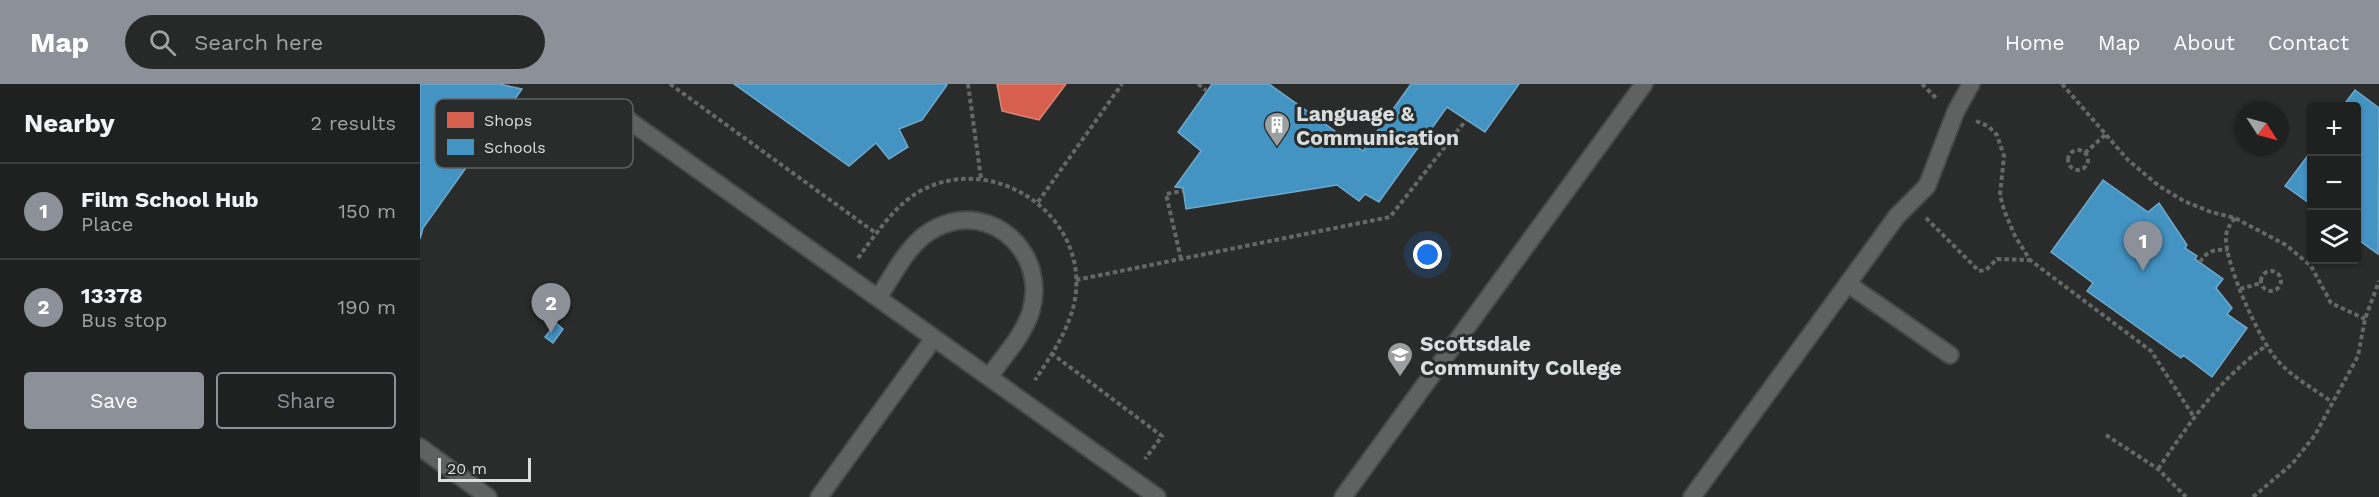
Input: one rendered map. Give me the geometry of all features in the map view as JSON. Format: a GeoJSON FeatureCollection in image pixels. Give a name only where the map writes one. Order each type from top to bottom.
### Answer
{"type":"FeatureCollection","features":[{"type":"Feature","properties":{"kind":"lane"},"geometry":{"type":"LineString","coordinates":[[1344,497],[1644,84]]}},
{"type":"Feature","properties":{"kind":"lane"},"geometry":{"type":"LineString","coordinates":[[1692,497],[1898,216],[1927,186],[1956,111],[1971,84]]}},
{"type":"Feature","properties":{"kind":"lane"},"geometry":{"type":"LineString","coordinates":[[633,123],[1157,497]]}},
{"type":"Feature","properties":{"kind":"lane"},"geometry":{"type":"LineString","coordinates":[[878,298],[919,240],[936,228],[955,221],[976,221],[996,227],[1013,238],[1030,263],[1034,273],[1035,293],[1031,314],[989,377]]}},
{"type":"Feature","properties":{"kind":"lane"},"geometry":{"type":"LineString","coordinates":[[1848,284],[1950,355]]}},
{"type":"Feature","properties":{"kind":"lane"},"geometry":{"type":"LineString","coordinates":[[819,497],[934,339]]}},
{"type":"Feature","properties":{"kind":"lane"},"geometry":{"type":"LineString","coordinates":[[420,447],[488,497]]}},
{"type":"Feature","properties":{"kind":"path"},"geometry":{"type":"LineString","coordinates":[[670,84],[877,234]]}},
{"type":"Feature","properties":{"kind":"path"},"geometry":{"type":"LineString","coordinates":[[968,84],[981,178]]}},
{"type":"Feature","properties":{"kind":"path"},"geometry":{"type":"LineString","coordinates":[[1038,202],[1122,84]]}},
{"type":"Feature","properties":{"kind":"path"},"geometry":{"type":"LineString","coordinates":[[1198,84],[1207,91]]}},
{"type":"Feature","properties":{"kind":"path"},"geometry":{"type":"LineString","coordinates":[[1922,84],[1939,101],[1988,126],[1997,135],[2004,156],[2000,195],[2014,236],[2030,260],[2151,351],[2194,417]]}},
{"type":"Feature","properties":{"kind":"path"},"geometry":{"type":"LineString","coordinates":[[2062,84],[2128,160],[2159,186],[2193,205],[2235,218],[2286,245],[2311,266],[2331,303],[2364,319]]}},
{"type":"Feature","properties":{"kind":"path"},"geometry":{"type":"LineString","coordinates":[[1076,280],[1390,217],[1466,120]]}},
{"type":"Feature","properties":{"kind":"path"},"geometry":{"type":"LineString","coordinates":[[2085,153],[2106,134]]}},
{"type":"Feature","properties":{"kind":"path"},"geometry":{"type":"LineString","coordinates":[[2072,151],[2085,153],[2088,162],[2082,169],[2077,170],[2069,165],[2067,160],[2072,151]]}},
{"type":"Feature","properties":{"kind":"path"},"geometry":{"type":"LineString","coordinates":[[1181,259],[1166,194],[1183,191]]}},
{"type":"Feature","properties":{"kind":"path"},"geometry":{"type":"LineString","coordinates":[[1911,202],[1979,271],[1986,270],[1997,259],[2030,260]]}},
{"type":"Feature","properties":{"kind":"path"},"geometry":{"type":"LineString","coordinates":[[2235,218],[2227,229],[2228,250],[2240,289],[2267,345],[2278,361],[2332,402]]}},
{"type":"Feature","properties":{"kind":"path"},"geometry":{"type":"LineString","coordinates":[[2200,262],[2205,254],[2212,250],[2228,250]]}},
{"type":"Feature","properties":{"kind":"path"},"geometry":{"type":"LineString","coordinates":[[2268,271],[2280,276],[2280,286],[2277,290],[2267,291],[2261,283],[2263,274],[2268,271]]}},
{"type":"Feature","properties":{"kind":"path"},"geometry":{"type":"LineString","coordinates":[[2253,497],[2292,464],[2315,435],[2358,356],[2364,319],[2379,281]]}},
{"type":"Feature","properties":{"kind":"path"},"geometry":{"type":"LineString","coordinates":[[2240,289],[2261,283]]}},
{"type":"Feature","properties":{"kind":"path"},"geometry":{"type":"LineString","coordinates":[[2158,469],[2211,394],[2249,358],[2267,345]]}},
{"type":"Feature","properties":{"kind":"path"},"geometry":{"type":"LineString","coordinates":[[1051,353],[1162,436],[1130,478]]}},
{"type":"Feature","properties":{"kind":"path"},"geometry":{"type":"LineString","coordinates":[[2106,435],[2158,469],[2186,497]]}},
{"type":"Feature","properties":{"kind":"building: Shops"},"geometry":{"type":"Polygon","coordinates":[[[997,84],[1066,84],[1039,120],[1002,111],[997,84]]]}},
{"type":"Feature","properties":{"kind":"building: Schools"},"geometry":{"type":"Polygon","coordinates":[[[420,84],[499,84],[522,89],[515,99],[435,99],[435,168],[466,168],[423,228],[420,239],[420,84]]]}},
{"type":"Feature","properties":{"kind":"building: Schools"},"geometry":{"type":"Polygon","coordinates":[[[734,84],[947,85],[922,120],[899,129],[908,147],[889,159],[876,143],[849,166],[734,84]]]}},
{"type":"Feature","properties":{"kind":"building: Schools","name":"Language & Communication"},"geometry":{"type":"Polygon","coordinates":[[[1212,84],[1269,84],[1363,151],[1411,84],[1519,84],[1485,132],[1447,107],[1379,202],[1365,194],[1359,201],[1337,185],[1186,209],[1183,188],[1175,187],[1201,151],[1178,132],[1212,84]]]}},
{"type":"Feature","properties":{"kind":"building: Schools"},"geometry":{"type":"Polygon","coordinates":[[[2355,90],[2379,108],[2378,254],[2361,242],[2361,102],[2346,102],[2355,90]]]}},
{"type":"Feature","properties":{"kind":"building: Schools"},"geometry":{"type":"Polygon","coordinates":[[[2307,157],[2307,201],[2285,186],[2307,157]]]}},
{"type":"Feature","properties":{"kind":"building: Schools"},"geometry":{"type":"Polygon","coordinates":[[[2103,180],[2148,212],[2159,203],[2187,245],[2185,248],[2197,256],[2195,259],[2223,279],[2216,288],[2232,308],[2227,314],[2247,328],[2212,377],[2183,355],[2181,358],[2087,291],[2093,283],[2051,252],[2103,180]]]}},
{"type":"Feature","properties":{"kind":"building: Schools"},"geometry":{"type":"Polygon","coordinates":[[[556,323],[563,329],[553,343],[545,337],[556,323]]]}},
{"type":"Feature","properties":{"kind":"place","name":"Language & Communication"},"geometry":{"type":"Point","coordinates":[1277,148]}},
{"type":"Feature","properties":{"kind":"place","name":"Film School Hub"},"geometry":{"type":"Point","coordinates":[2143,271]}},
{"type":"Feature","properties":{"kind":"place","name":"13378"},"geometry":{"type":"Point","coordinates":[551,333]}},
{"type":"Feature","properties":{"kind":"place","name":"Scottsdale Community College"},"geometry":{"type":"Point","coordinates":[1400,378]}}]}
